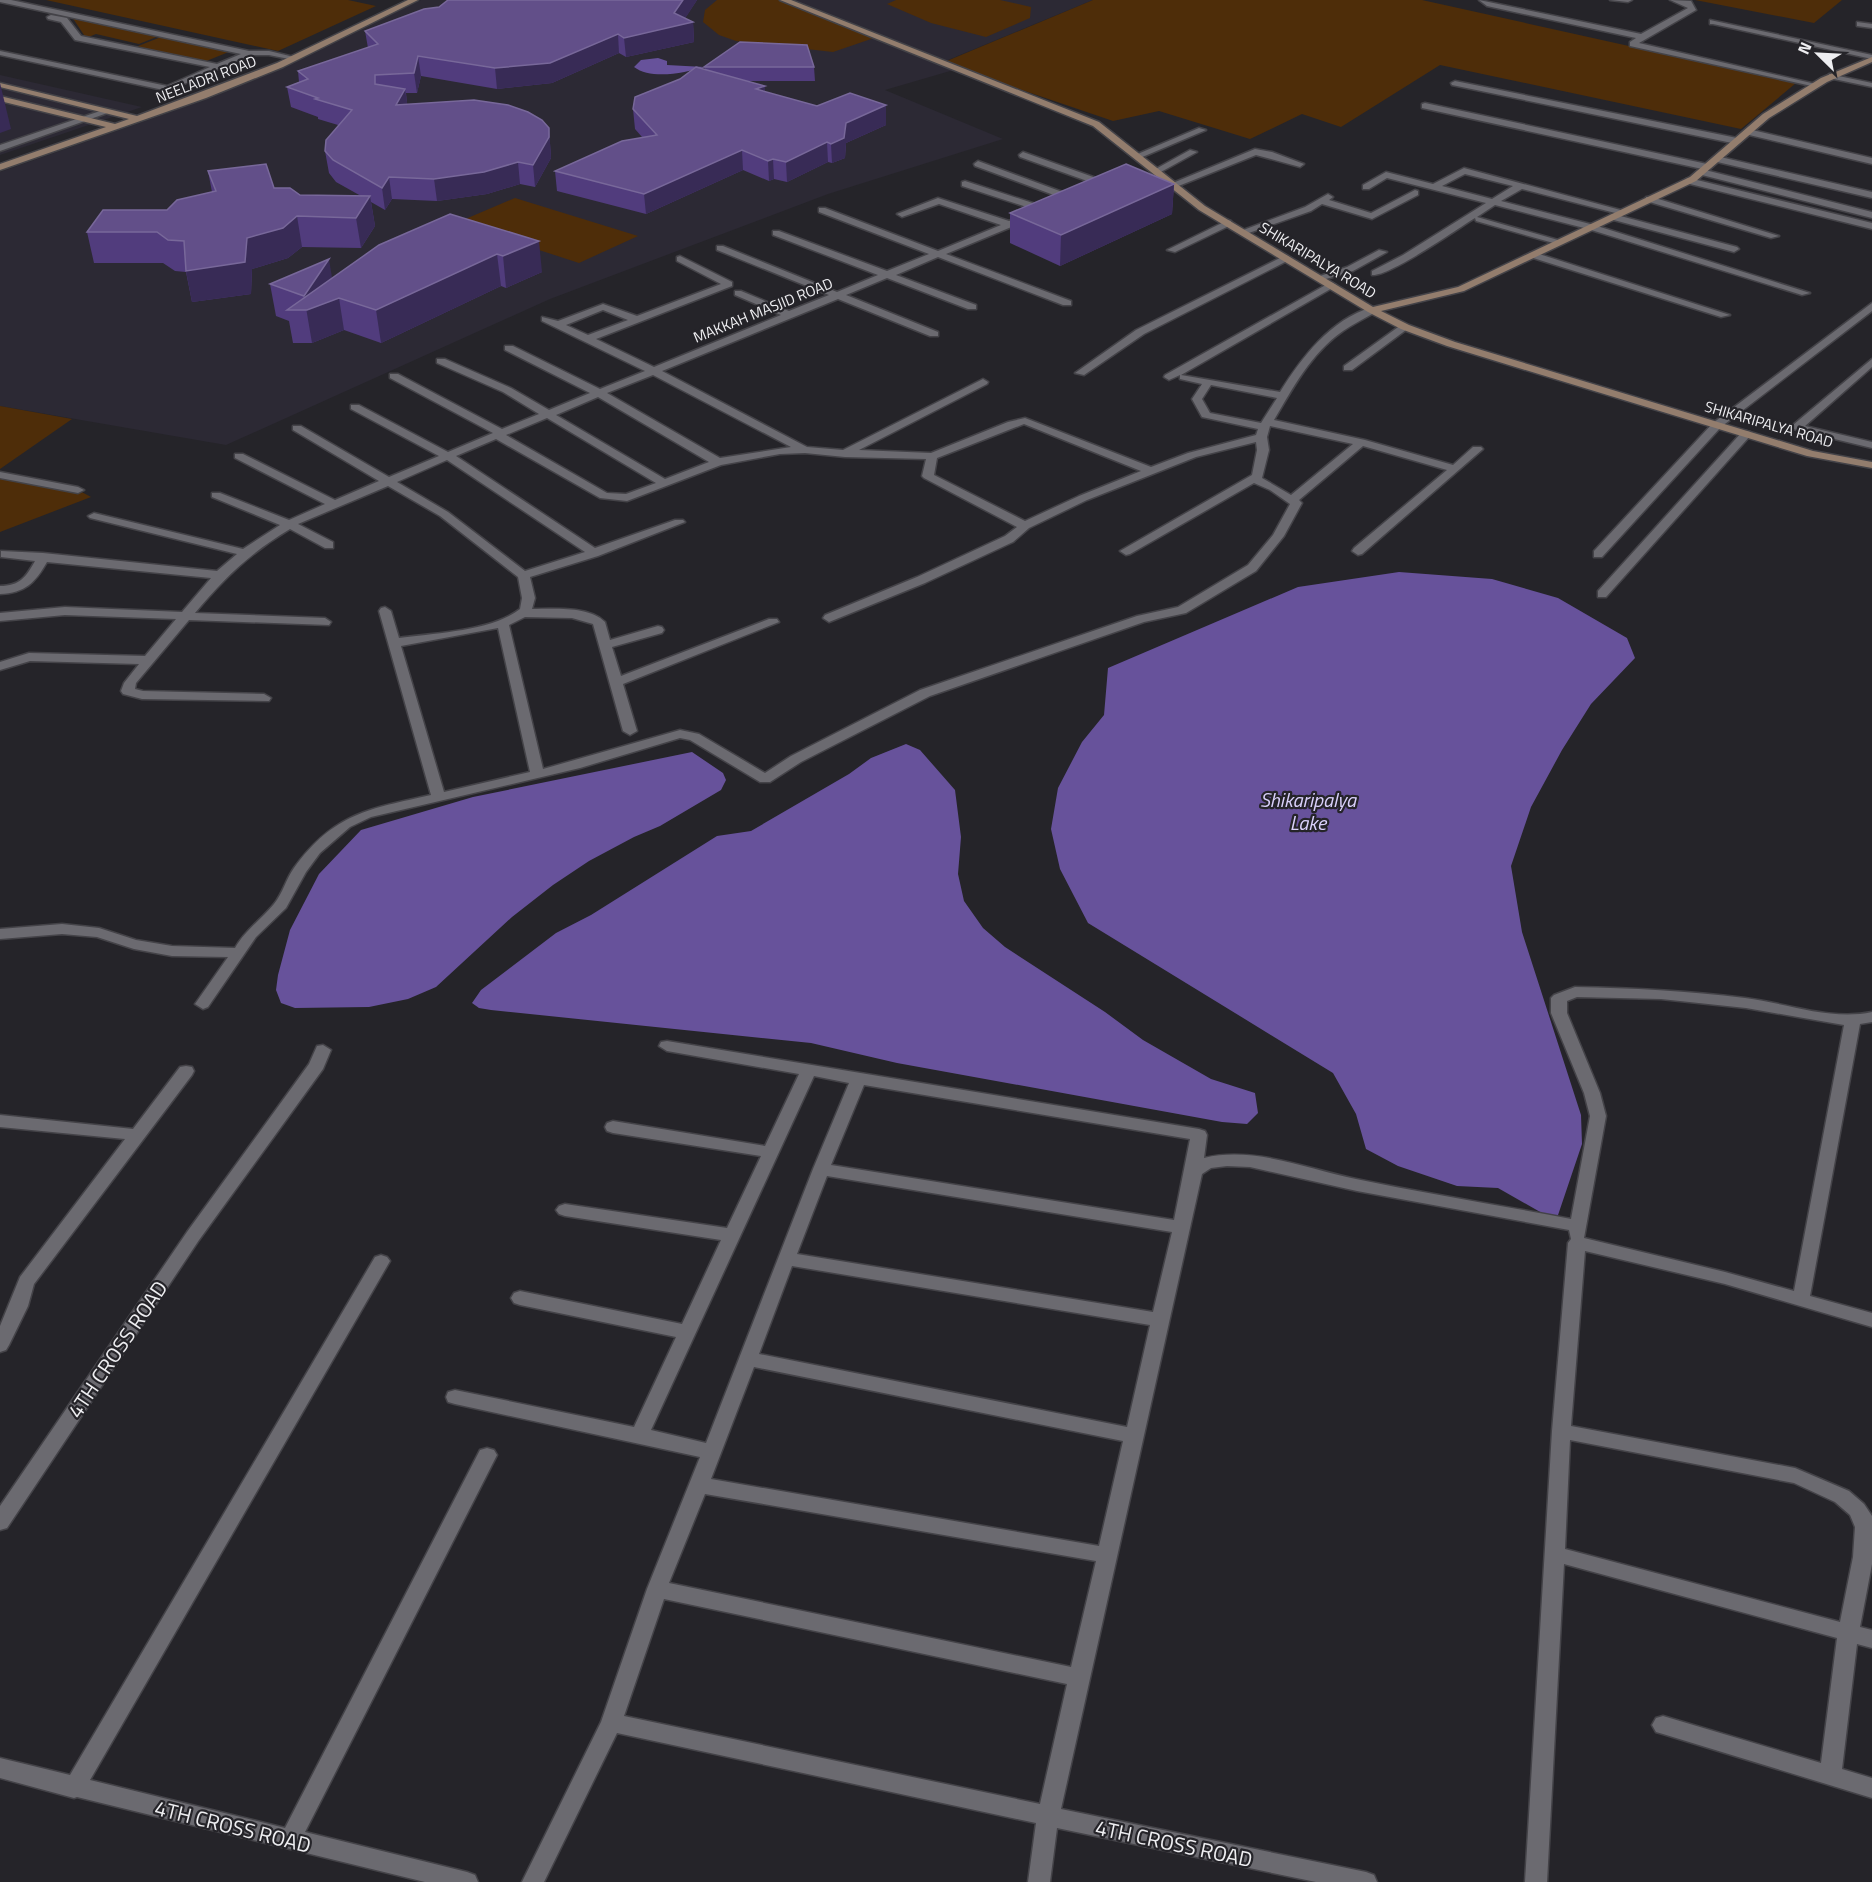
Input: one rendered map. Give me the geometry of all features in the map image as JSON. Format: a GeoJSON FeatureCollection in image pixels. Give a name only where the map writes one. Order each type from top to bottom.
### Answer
{"type":"FeatureCollection","features":[{"type":"Feature","properties":{"kind":"street"},"geometry":{"type":"LineString","coordinates":[[0,0],[249,53],[268,53],[282,61]]}},
{"type":"Feature","properties":{"kind":"street","name":"NEELADRI ROAD"},"geometry":{"type":"LineString","coordinates":[[0,167],[203,96],[282,61],[405,0]]}},
{"type":"Feature","properties":{"kind":"street"},"geometry":{"type":"LineString","coordinates":[[249,53],[253,59],[270,63],[294,58],[414,0]]}},
{"type":"Feature","properties":{"kind":"street","name":"SHIKARIPALYA ROAD"},"geometry":{"type":"LineString","coordinates":[[784,0],[1096,124],[1202,208],[1372,310],[1405,327],[1451,344],[1810,454],[1872,465]]}},
{"type":"Feature","properties":{"kind":"street"},"geometry":{"type":"LineString","coordinates":[[1483,0],[1487,4],[1641,37]]}},
{"type":"Feature","properties":{"kind":"street"},"geometry":{"type":"LineString","coordinates":[[1614,0],[1628,0]]}},
{"type":"Feature","properties":{"kind":"street"},"geometry":{"type":"LineString","coordinates":[[1674,0],[1688,3],[1693,8],[1641,37],[1633,44],[1816,85]]}},
{"type":"Feature","properties":{"kind":"street"},"geometry":{"type":"LineString","coordinates":[[0,6],[64,20],[78,38],[219,67]]}},
{"type":"Feature","properties":{"kind":"street"},"geometry":{"type":"LineString","coordinates":[[1713,22],[1871,59]]}},
{"type":"Feature","properties":{"kind":"street"},"geometry":{"type":"LineString","coordinates":[[1860,24],[1872,26]]}},
{"type":"Feature","properties":{"kind":"street"},"geometry":{"type":"LineString","coordinates":[[0,52],[164,89],[249,53]]}},
{"type":"Feature","properties":{"kind":"street"},"geometry":{"type":"LineString","coordinates":[[203,1004],[225,970],[240,953],[250,935],[281,905],[299,871],[315,850],[332,834],[366,814],[537,774],[680,734],[694,737],[765,779],[796,759],[925,693],[1131,623],[1182,610],[1252,568],[1278,536],[1296,503],[1256,480],[1263,450],[1264,429],[1302,366],[1319,346],[1339,329],[1372,310],[1461,289],[1689,181],[1766,116],[1832,76],[1871,59]]}},
{"type":"Feature","properties":{"kind":"street","name":"NEELADRI ROAD"},"geometry":{"type":"LineString","coordinates":[[135,118],[270,63]]}},
{"type":"Feature","properties":{"kind":"street"},"geometry":{"type":"LineString","coordinates":[[1832,76],[1872,85]]}},
{"type":"Feature","properties":{"kind":"street"},"geometry":{"type":"LineString","coordinates":[[1455,83],[1737,141]]}},
{"type":"Feature","properties":{"kind":"street"},"geometry":{"type":"LineString","coordinates":[[0,85],[135,118]]}},
{"type":"Feature","properties":{"kind":"street"},"geometry":{"type":"LineString","coordinates":[[0,98],[112,126]]}},
{"type":"Feature","properties":{"kind":"street"},"geometry":{"type":"LineString","coordinates":[[1425,106],[1704,169],[1872,215]]}},
{"type":"Feature","properties":{"kind":"street"},"geometry":{"type":"LineString","coordinates":[[0,148],[109,111]]}},
{"type":"Feature","properties":{"kind":"street","name":"NEELADRI ROAD"},"geometry":{"type":"LineString","coordinates":[[0,161],[112,126]]}},
{"type":"Feature","properties":{"kind":"street"},"geometry":{"type":"LineString","coordinates":[[1137,156],[1202,130]]}},
{"type":"Feature","properties":{"kind":"street"},"geometry":{"type":"LineString","coordinates":[[1748,132],[1872,161]]}},
{"type":"Feature","properties":{"kind":"street"},"geometry":{"type":"LineString","coordinates":[[1140,171],[1153,169],[1193,152]]}},
{"type":"Feature","properties":{"kind":"street"},"geometry":{"type":"LineString","coordinates":[[1173,185],[1255,152],[1300,164]]}},
{"type":"Feature","properties":{"kind":"street"},"geometry":{"type":"LineString","coordinates":[[1023,155],[1107,185]]}},
{"type":"Feature","properties":{"kind":"street"},"geometry":{"type":"LineString","coordinates":[[1716,159],[1872,195]]}},
{"type":"Feature","properties":{"kind":"street"},"geometry":{"type":"LineString","coordinates":[[978,164],[1073,199]]}},
{"type":"Feature","properties":{"kind":"street"},"geometry":{"type":"LineString","coordinates":[[1434,187],[1464,171],[1623,212]]}},
{"type":"Feature","properties":{"kind":"street"},"geometry":{"type":"LineString","coordinates":[[1366,187],[1386,175],[1591,227],[1805,292]]}},
{"type":"Feature","properties":{"kind":"street"},"geometry":{"type":"LineString","coordinates":[[1096,189],[1118,180]]}},
{"type":"Feature","properties":{"kind":"street"},"geometry":{"type":"LineString","coordinates":[[1689,181],[1872,226]]}},
{"type":"Feature","properties":{"kind":"street"},"geometry":{"type":"LineString","coordinates":[[965,184],[1045,210]]}},
{"type":"Feature","properties":{"kind":"street"},"geometry":{"type":"LineString","coordinates":[[1375,273],[1406,257],[1521,185]]}},
{"type":"Feature","properties":{"kind":"street"},"geometry":{"type":"LineString","coordinates":[[1243,232],[1308,209],[1325,199],[1372,216],[1415,193]]}},
{"type":"Feature","properties":{"kind":"street","name":"MAKKAH MASJID ROAD"},"geometry":{"type":"LineString","coordinates":[[264,698],[142,695],[128,691],[130,683],[148,660],[220,575],[246,553],[289,524],[388,480],[1084,194]]}},
{"type":"Feature","properties":{"kind":"street"},"geometry":{"type":"LineString","coordinates":[[1650,200],[1774,236]]}},
{"type":"Feature","properties":{"kind":"street"},"geometry":{"type":"LineString","coordinates":[[902,214],[938,201],[1010,225]]}},
{"type":"Feature","properties":{"kind":"street"},"geometry":{"type":"LineString","coordinates":[[822,210],[1067,303]]}},
{"type":"Feature","properties":{"kind":"street"},"geometry":{"type":"LineString","coordinates":[[1613,217],[1734,249]]}},
{"type":"Feature","properties":{"kind":"street"},"geometry":{"type":"LineString","coordinates":[[1479,219],[1560,242]]}},
{"type":"Feature","properties":{"kind":"street"},"geometry":{"type":"LineString","coordinates":[[1172,250],[1228,223]]}},
{"type":"Feature","properties":{"kind":"street"},"geometry":{"type":"LineString","coordinates":[[776,233],[972,307]]}},
{"type":"Feature","properties":{"kind":"street"},"geometry":{"type":"LineString","coordinates":[[720,248],[840,294],[934,334]]}},
{"type":"Feature","properties":{"kind":"street"},"geometry":{"type":"LineString","coordinates":[[1319,278],[1350,268],[1382,252]]}},
{"type":"Feature","properties":{"kind":"street"},"geometry":{"type":"LineString","coordinates":[[1533,255],[1725,315]]}},
{"type":"Feature","properties":{"kind":"street"},"geometry":{"type":"LineString","coordinates":[[1080,373],[1140,332],[1286,258]]}},
{"type":"Feature","properties":{"kind":"street"},"geometry":{"type":"LineString","coordinates":[[588,339],[729,284],[680,259]]}},
{"type":"Feature","properties":{"kind":"street"},"geometry":{"type":"LineString","coordinates":[[1169,377],[1331,285]]}},
{"type":"Feature","properties":{"kind":"street"},"geometry":{"type":"LineString","coordinates":[[738,293],[789,315]]}},
{"type":"Feature","properties":{"kind":"street"},"geometry":{"type":"LineString","coordinates":[[1598,554],[1717,425],[1872,306]]}},
{"type":"Feature","properties":{"kind":"street"},"geometry":{"type":"LineString","coordinates":[[558,324],[603,307],[637,320]]}},
{"type":"Feature","properties":{"kind":"street"},"geometry":{"type":"LineString","coordinates":[[546,319],[654,371],[805,450]]}},
{"type":"Feature","properties":{"kind":"street"},"geometry":{"type":"LineString","coordinates":[[1348,368],[1405,327]]}},
{"type":"Feature","properties":{"kind":"street"},"geometry":{"type":"LineString","coordinates":[[509,348],[599,393],[718,462]]}},
{"type":"Feature","properties":{"kind":"street"},"geometry":{"type":"LineString","coordinates":[[441,361],[507,390],[666,484]]}},
{"type":"Feature","properties":{"kind":"street"},"geometry":{"type":"LineString","coordinates":[[1867,444],[1797,427],[1872,362]]}},
{"type":"Feature","properties":{"kind":"street"},"geometry":{"type":"LineString","coordinates":[[394,376],[499,434],[603,496],[627,498],[718,462],[753,455],[805,450],[844,454],[932,456],[1025,421],[1154,472]]}},
{"type":"Feature","properties":{"kind":"street"},"geometry":{"type":"LineString","coordinates":[[1184,376],[1283,396]]}},
{"type":"Feature","properties":{"kind":"street"},"geometry":{"type":"LineString","coordinates":[[1209,381],[1197,399],[1206,415],[1264,429],[1361,442],[1455,469]]}},
{"type":"Feature","properties":{"kind":"street"},"geometry":{"type":"LineString","coordinates":[[844,454],[983,382]]}},
{"type":"Feature","properties":{"kind":"street"},"geometry":{"type":"LineString","coordinates":[[355,407],[448,456],[594,553]]}},
{"type":"Feature","properties":{"kind":"street"},"geometry":{"type":"LineString","coordinates":[[297,428],[444,514],[523,575],[528,588],[528,605],[525,613]]}},
{"type":"Feature","properties":{"kind":"street"},"geometry":{"type":"LineString","coordinates":[[829,618],[921,580],[1009,539],[1025,526],[1083,498],[1154,472],[1192,454],[1264,429]]}},
{"type":"Feature","properties":{"kind":"street"},"geometry":{"type":"LineString","coordinates":[[1602,594],[1746,434]]}},
{"type":"Feature","properties":{"kind":"street"},"geometry":{"type":"LineString","coordinates":[[1292,500],[1361,442]]}},
{"type":"Feature","properties":{"kind":"street"},"geometry":{"type":"LineString","coordinates":[[1846,460],[1867,444]]}},
{"type":"Feature","properties":{"kind":"street"},"geometry":{"type":"LineString","coordinates":[[1358,551],[1477,449]]}},
{"type":"Feature","properties":{"kind":"street"},"geometry":{"type":"LineString","coordinates":[[239,456],[334,504]]}},
{"type":"Feature","properties":{"kind":"street"},"geometry":{"type":"LineString","coordinates":[[932,456],[928,476],[1025,526]]}},
{"type":"Feature","properties":{"kind":"street"},"geometry":{"type":"LineString","coordinates":[[0,475],[78,490]]}},
{"type":"Feature","properties":{"kind":"street"},"geometry":{"type":"LineString","coordinates":[[1126,551],[1256,477]]}},
{"type":"Feature","properties":{"kind":"street"},"geometry":{"type":"LineString","coordinates":[[216,495],[289,524],[329,545]]}},
{"type":"Feature","properties":{"kind":"street"},"geometry":{"type":"LineString","coordinates":[[94,516],[246,553]]}},
{"type":"Feature","properties":{"kind":"street"},"geometry":{"type":"LineString","coordinates":[[523,575],[594,553],[679,522]]}},
{"type":"Feature","properties":{"kind":"street"},"geometry":{"type":"LineString","coordinates":[[5,554],[220,575]]}},
{"type":"Feature","properties":{"kind":"street"},"geometry":{"type":"LineString","coordinates":[[0,590],[11,591],[30,583],[43,557]]}},
{"type":"Feature","properties":{"kind":"street"},"geometry":{"type":"LineString","coordinates":[[0,617],[65,611],[183,618],[325,622]]}},
{"type":"Feature","properties":{"kind":"street"},"geometry":{"type":"LineString","coordinates":[[385,611],[438,796]]}},
{"type":"Feature","properties":{"kind":"street"},"geometry":{"type":"LineString","coordinates":[[394,643],[503,625],[525,613],[568,614],[590,618],[599,622],[630,731]]}},
{"type":"Feature","properties":{"kind":"street"},"geometry":{"type":"LineString","coordinates":[[617,682],[773,622]]}},
{"type":"Feature","properties":{"kind":"street"},"geometry":{"type":"LineString","coordinates":[[503,625],[537,774]]}},
{"type":"Feature","properties":{"kind":"street"},"geometry":{"type":"LineString","coordinates":[[606,645],[658,630]]}},
{"type":"Feature","properties":{"kind":"street"},"geometry":{"type":"LineString","coordinates":[[0,666],[29,657],[148,660]]}},
{"type":"Feature","properties":{"kind":"street"},"geometry":{"type":"LineString","coordinates":[[0,934],[62,929],[99,933],[134,944],[172,951],[240,953]]}},
{"type":"Feature","properties":{"kind":"street"},"geometry":{"type":"LineString","coordinates":[[1536,1882],[1562,1431],[1577,1235],[1598,1116],[1592,1093],[1559,1013],[1559,998],[1575,992],[1661,994],[1746,1003],[1853,1021],[1872,1017]]}},
{"type":"Feature","properties":{"kind":"street"},"geometry":{"type":"LineString","coordinates":[[1801,1299],[1853,1021]]}},
{"type":"Feature","properties":{"kind":"street"},"geometry":{"type":"LineString","coordinates":[[667,1046],[1199,1135],[1194,1171],[1048,1816],[1039,1882]]}},
{"type":"Feature","properties":{"kind":"street","name":"4TH CROSS ROAD"},"geometry":{"type":"LineString","coordinates":[[0,1522],[193,1236],[317,1065],[323,1050]]}},
{"type":"Feature","properties":{"kind":"street"},"geometry":{"type":"LineString","coordinates":[[639,1435],[808,1070]]}},
{"type":"Feature","properties":{"kind":"street"},"geometry":{"type":"LineString","coordinates":[[0,1345],[20,1306],[26,1282],[139,1136],[186,1071]]}},
{"type":"Feature","properties":{"kind":"street"},"geometry":{"type":"LineString","coordinates":[[533,1882],[611,1723],[657,1589],[821,1169],[859,1079]]}},
{"type":"Feature","properties":{"kind":"street"},"geometry":{"type":"LineString","coordinates":[[1,1122],[139,1136]]}},
{"type":"Feature","properties":{"kind":"street"},"geometry":{"type":"LineString","coordinates":[[613,1128],[770,1152]]}},
{"type":"Feature","properties":{"kind":"street"},"geometry":{"type":"LineString","coordinates":[[1194,1171],[1207,1163],[1227,1160],[1250,1161],[1577,1235],[1872,1320]]}},
{"type":"Feature","properties":{"kind":"street"},"geometry":{"type":"LineString","coordinates":[[821,1169],[1180,1227]]}},
{"type":"Feature","properties":{"kind":"street"},"geometry":{"type":"LineString","coordinates":[[565,1210],[731,1235]]}},
{"type":"Feature","properties":{"kind":"street"},"geometry":{"type":"LineString","coordinates":[[786,1259],[1159,1320]]}},
{"type":"Feature","properties":{"kind":"street"},"geometry":{"type":"LineString","coordinates":[[74,1788],[381,1260]]}},
{"type":"Feature","properties":{"kind":"street"},"geometry":{"type":"LineString","coordinates":[[520,1298],[686,1332]]}},
{"type":"Feature","properties":{"kind":"street"},"geometry":{"type":"LineString","coordinates":[[747,1359],[1134,1436]]}},
{"type":"Feature","properties":{"kind":"street"},"geometry":{"type":"LineString","coordinates":[[455,1397],[711,1452]]}},
{"type":"Feature","properties":{"kind":"street"},"geometry":{"type":"LineString","coordinates":[[1562,1431],[1795,1476],[1827,1488],[1853,1503],[1865,1520],[1866,1541],[1848,1632],[1830,1775]]}},
{"type":"Feature","properties":{"kind":"street"},"geometry":{"type":"LineString","coordinates":[[290,1840],[487,1455]]}},
{"type":"Feature","properties":{"kind":"street"},"geometry":{"type":"LineString","coordinates":[[699,1485],[1107,1555]]}},
{"type":"Feature","properties":{"kind":"street"},"geometry":{"type":"LineString","coordinates":[[1555,1554],[1872,1639]]}},
{"type":"Feature","properties":{"kind":"street"},"geometry":{"type":"LineString","coordinates":[[657,1589],[1079,1678]]}},
{"type":"Feature","properties":{"kind":"street","name":"4TH CROSS ROAD"},"geometry":{"type":"LineString","coordinates":[[611,1723],[1366,1882]]}},
{"type":"Feature","properties":{"kind":"street"},"geometry":{"type":"LineString","coordinates":[[1663,1725],[1872,1788]]}},
{"type":"Feature","properties":{"kind":"street","name":"4TH CROSS ROAD"},"geometry":{"type":"LineString","coordinates":[[0,1768],[74,1788],[467,1882]]}},
{"type":"Feature","properties":{"kind":"shaded area"},"geometry":{"type":"Polygon","coordinates":[[[46,0],[348,0],[376,6],[278,51],[46,0]]]}},
{"type":"Feature","properties":{"kind":"shaded area"},"geometry":{"type":"Polygon","coordinates":[[[421,0],[1093,0],[943,62],[957,69],[885,90],[1003,139],[828,194],[550,299],[226,445],[0,406],[0,172],[213,97],[421,0]]]}},
{"type":"Feature","properties":{"kind":"shaded area"},"geometry":{"type":"Polygon","coordinates":[[[717,0],[784,0],[877,37],[833,52],[736,41],[719,35],[703,22],[705,10],[717,0]]]}},
{"type":"Feature","properties":{"kind":"shaded area"},"geometry":{"type":"Polygon","coordinates":[[[896,0],[1000,0],[1031,7],[1030,18],[986,37],[931,23],[887,4],[896,0]]]}},
{"type":"Feature","properties":{"kind":"shaded area"},"geometry":{"type":"Polygon","coordinates":[[[1093,0],[1422,0],[1796,83],[1741,129],[1440,65],[1341,127],[1302,114],[1250,139],[1159,111],[1113,121],[942,63],[1093,0]]]}},
{"type":"Feature","properties":{"kind":"shaded area"},"geometry":{"type":"Polygon","coordinates":[[[1695,0],[1842,0],[1814,23],[1695,0]]]}},
{"type":"Feature","properties":{"kind":"shaded area"},"geometry":{"type":"Polygon","coordinates":[[[72,17],[159,36],[139,44],[96,34],[86,38],[72,17]]]}},
{"type":"Feature","properties":{"kind":"shaded area"},"geometry":{"type":"Polygon","coordinates":[[[161,37],[231,51],[204,62],[133,48],[161,37]]]}},
{"type":"Feature","properties":{"kind":"shaded area"},"geometry":{"type":"Polygon","coordinates":[[[0,75],[142,107],[0,155],[0,75]]]}},
{"type":"Feature","properties":{"kind":"shaded area"},"geometry":{"type":"Polygon","coordinates":[[[515,198],[638,236],[579,263],[456,223],[515,198]]]}},
{"type":"Feature","properties":{"kind":"shaded area"},"geometry":{"type":"Polygon","coordinates":[[[0,406],[72,419],[0,469],[0,406]]]}},
{"type":"Feature","properties":{"kind":"shaded area"},"geometry":{"type":"Polygon","coordinates":[[[0,475],[78,490],[91,497],[0,532],[0,475]]]}},
{"type":"Feature","properties":{"kind":"water"},"geometry":{"type":"Polygon","coordinates":[[[658,58],[667,61],[667,65],[704,67],[678,73],[659,74],[641,71],[634,67],[641,60],[658,58]]]}},
{"type":"Feature","properties":{"kind":"water","name":"Shikaripalya Lake"},"geometry":{"type":"Polygon","coordinates":[[[1399,572],[1492,579],[1558,598],[1627,638],[1635,658],[1591,704],[1562,750],[1531,807],[1511,866],[1522,932],[1581,1115],[1582,1144],[1556,1221],[1498,1188],[1457,1186],[1398,1166],[1366,1149],[1356,1114],[1333,1073],[1088,923],[1060,869],[1051,829],[1058,788],[1082,742],[1104,715],[1108,668],[1298,587],[1399,572]]]}},
{"type":"Feature","properties":{"kind":"water"},"geometry":{"type":"Polygon","coordinates":[[[906,744],[920,750],[955,790],[961,837],[958,874],[964,901],[983,928],[1005,947],[1105,1012],[1143,1040],[1211,1079],[1255,1093],[1258,1113],[1247,1124],[1222,1122],[897,1063],[811,1043],[491,1010],[479,1008],[472,1003],[481,990],[556,933],[591,915],[717,836],[751,831],[849,774],[871,758],[906,744]]]}},
{"type":"Feature","properties":{"kind":"water"},"geometry":{"type":"Polygon","coordinates":[[[692,752],[723,773],[726,780],[721,790],[660,826],[589,861],[553,885],[512,917],[436,987],[408,999],[369,1007],[295,1008],[281,1003],[276,990],[290,930],[319,874],[361,830],[473,797],[692,752]]]}},
{"type":"Feature","properties":{"kind":"building"},"geometry":{"type":"Polygon","coordinates":[[[448,0],[683,0],[674,13],[693,22],[624,38],[618,34],[550,63],[495,68],[418,56],[414,73],[375,75],[375,84],[405,89],[396,105],[474,100],[508,105],[528,112],[542,120],[549,128],[549,137],[533,165],[518,162],[484,172],[434,179],[389,177],[382,188],[333,160],[325,151],[326,140],[352,110],[315,99],[318,98],[287,87],[308,79],[298,71],[378,44],[365,31],[424,9],[439,7],[448,0]]]}},
{"type":"Feature","properties":{"kind":"building"},"geometry":{"type":"Polygon","coordinates":[[[740,42],[807,45],[814,67],[704,67],[740,42]]]}},
{"type":"Feature","properties":{"kind":"building"},"geometry":{"type":"Polygon","coordinates":[[[696,67],[765,86],[756,89],[817,106],[850,93],[886,105],[846,123],[844,138],[831,144],[827,142],[786,162],[773,159],[768,161],[742,150],[644,194],[555,171],[622,141],[657,135],[633,109],[635,97],[680,79],[696,67]]]}},
{"type":"Feature","properties":{"kind":"building"},"geometry":{"type":"Polygon","coordinates":[[[266,164],[274,188],[290,188],[300,195],[370,196],[356,218],[297,216],[283,228],[247,238],[245,262],[186,271],[184,241],[168,240],[157,232],[87,232],[103,210],[167,210],[177,200],[216,191],[208,171],[266,164]]]}},
{"type":"Feature","properties":{"kind":"building"},"geometry":{"type":"Polygon","coordinates":[[[1126,164],[1174,184],[1061,235],[1010,213],[1126,164]]]}},
{"type":"Feature","properties":{"kind":"building"},"geometry":{"type":"Polygon","coordinates":[[[450,214],[539,241],[503,256],[497,254],[376,310],[339,298],[307,310],[287,310],[379,245],[450,214]]]}},
{"type":"Feature","properties":{"kind":"building"},"geometry":{"type":"Polygon","coordinates":[[[329,259],[304,296],[270,284],[329,259]]]}}]}
